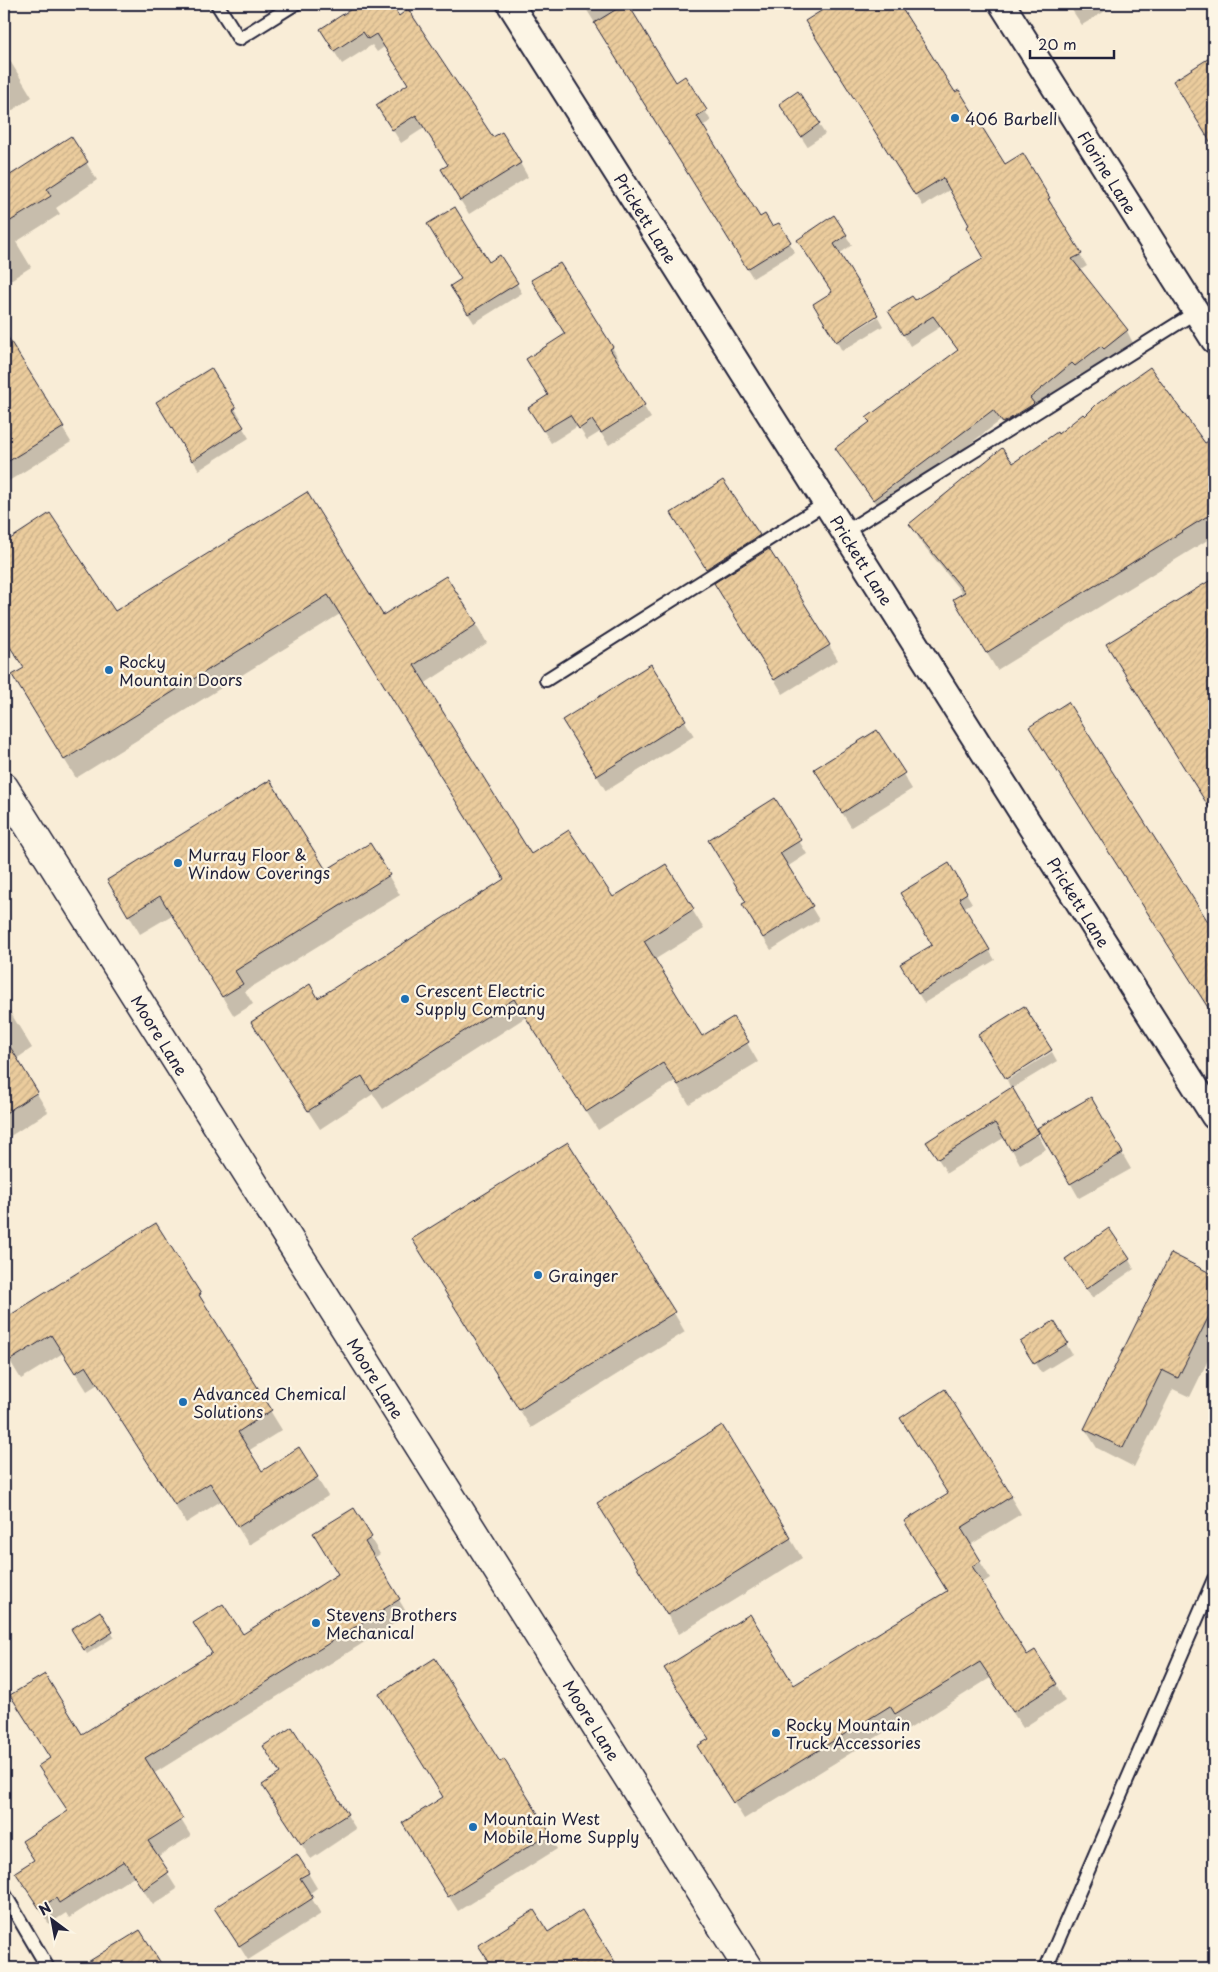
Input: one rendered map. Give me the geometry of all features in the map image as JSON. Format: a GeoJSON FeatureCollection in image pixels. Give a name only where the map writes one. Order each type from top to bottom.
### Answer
{"type":"FeatureCollection","features":[{"type":"Feature","properties":{"kind":"street","name":"Prickett Lane"},"geometry":{"type":"LineString","coordinates":[[510,4],[1214,1116]]}},
{"type":"Feature","properties":{"kind":"street","name":"Florine Lane"},"geometry":{"type":"LineString","coordinates":[[1002,4],[1214,340]]}},
{"type":"Feature","properties":{"kind":"street","name":"Moore Lane"},"geometry":{"type":"LineString","coordinates":[[4,787],[748,1968]]}},
{"type":"Feature","properties":{"kind":"lane"},"geometry":{"type":"LineString","coordinates":[[217,4],[239,39],[295,4]]}},
{"type":"Feature","properties":{"kind":"lane"},"geometry":{"type":"LineString","coordinates":[[845,532],[1196,312]]}},
{"type":"Feature","properties":{"kind":"lane"},"geometry":{"type":"LineString","coordinates":[[546,680],[826,502]]}},
{"type":"Feature","properties":{"kind":"lane"},"geometry":{"type":"LineString","coordinates":[[1046,1968],[1214,1579]]}},
{"type":"Feature","properties":{"kind":"lane"},"geometry":{"type":"LineString","coordinates":[[4,1893],[48,1968]]}},
{"type":"Feature","properties":{"kind":"building"},"geometry":{"type":"Polygon","coordinates":[[[359,4],[391,4],[399,16],[408,9],[493,137],[502,132],[521,163],[460,201],[441,169],[448,165],[416,115],[392,130],[376,105],[408,84],[376,34],[368,39],[363,32],[334,51],[320,29],[359,4]]]}},
{"type":"Feature","properties":{"kind":"building"},"geometry":{"type":"Polygon","coordinates":[[[628,4],[676,82],[685,76],[707,110],[697,116],[760,217],[765,214],[772,226],[779,223],[791,242],[747,269],[594,23],[628,4]]]}},
{"type":"Feature","properties":{"kind":"building"},"geometry":{"type":"Polygon","coordinates":[[[832,4],[899,4],[955,92],[959,90],[1005,164],[1023,153],[1050,198],[1048,199],[1082,254],[1072,259],[1128,330],[1104,349],[1101,346],[1075,366],[1072,363],[1030,398],[1034,403],[1032,405],[1003,423],[993,410],[873,500],[835,448],[870,422],[866,418],[958,350],[933,316],[903,335],[888,311],[912,296],[915,300],[984,258],[966,227],[969,225],[943,178],[915,195],[805,21],[832,4]]]}},
{"type":"Feature","properties":{"kind":"building"},"geometry":{"type":"Polygon","coordinates":[[[1214,55],[1214,148],[1173,81],[1214,55]]]}},
{"type":"Feature","properties":{"kind":"building"},"geometry":{"type":"Polygon","coordinates":[[[798,91],[820,123],[801,137],[779,104],[798,91]]]}},
{"type":"Feature","properties":{"kind":"building"},"geometry":{"type":"Polygon","coordinates":[[[71,136],[88,162],[47,189],[51,196],[4,225],[4,179],[71,136]]]}},
{"type":"Feature","properties":{"kind":"building"},"geometry":{"type":"Polygon","coordinates":[[[455,207],[489,262],[500,255],[518,283],[468,314],[450,286],[461,279],[427,224],[455,207]]]}},
{"type":"Feature","properties":{"kind":"building"},"geometry":{"type":"Polygon","coordinates":[[[834,215],[847,235],[834,244],[878,315],[836,342],[813,304],[832,292],[797,240],[834,215]]]}},
{"type":"Feature","properties":{"kind":"building"},"geometry":{"type":"Polygon","coordinates":[[[560,263],[613,347],[610,349],[645,405],[601,433],[592,420],[579,429],[570,415],[543,431],[528,408],[548,395],[526,359],[565,334],[531,280],[560,263]]]}},
{"type":"Feature","properties":{"kind":"building"},"geometry":{"type":"Polygon","coordinates":[[[4,331],[64,427],[4,464],[4,331]]]}},
{"type":"Feature","properties":{"kind":"building"},"geometry":{"type":"Polygon","coordinates":[[[1150,367],[1205,443],[1214,438],[1214,512],[986,653],[953,599],[965,592],[909,524],[1002,448],[1013,463],[1057,432],[1058,434],[1083,414],[1085,416],[1097,404],[1150,367]]]}},
{"type":"Feature","properties":{"kind":"building"},"geometry":{"type":"Polygon","coordinates":[[[211,368],[236,408],[233,410],[244,427],[192,461],[156,402],[211,368]]]}},
{"type":"Feature","properties":{"kind":"building"},"geometry":{"type":"Polygon","coordinates":[[[723,480],[760,535],[706,569],[671,513],[723,480]]]}},
{"type":"Feature","properties":{"kind":"building"},"geometry":{"type":"Polygon","coordinates":[[[307,492],[383,615],[446,576],[477,624],[414,665],[531,854],[569,830],[613,897],[666,864],[694,909],[644,941],[702,1036],[733,1017],[749,1042],[678,1085],[663,1063],[586,1112],[514,999],[371,1091],[362,1076],[308,1111],[251,1022],[310,984],[318,998],[504,879],[328,595],[64,760],[12,675],[24,668],[4,638],[4,543],[50,513],[115,611],[307,492]]]}},
{"type":"Feature","properties":{"kind":"building"},"geometry":{"type":"Polygon","coordinates":[[[769,549],[830,645],[774,680],[714,583],[769,549]]]}},
{"type":"Feature","properties":{"kind":"building"},"geometry":{"type":"Polygon","coordinates":[[[1214,578],[1214,815],[1106,644],[1214,578]]]}},
{"type":"Feature","properties":{"kind":"building"},"geometry":{"type":"Polygon","coordinates":[[[651,664],[686,720],[597,776],[562,720],[651,664]]]}},
{"type":"Feature","properties":{"kind":"building"},"geometry":{"type":"Polygon","coordinates":[[[1068,702],[1214,931],[1214,1017],[1029,727],[1068,702]]]}},
{"type":"Feature","properties":{"kind":"building"},"geometry":{"type":"Polygon","coordinates":[[[877,730],[905,773],[842,813],[814,769],[877,730]]]}},
{"type":"Feature","properties":{"kind":"building"},"geometry":{"type":"Polygon","coordinates":[[[270,780],[326,870],[370,843],[390,875],[235,971],[243,984],[222,997],[160,896],[128,916],[107,880],[270,780]]]}},
{"type":"Feature","properties":{"kind":"building"},"geometry":{"type":"Polygon","coordinates":[[[775,798],[801,840],[780,853],[813,906],[763,938],[742,904],[746,902],[708,840],[775,798]]]}},
{"type":"Feature","properties":{"kind":"building"},"geometry":{"type":"Polygon","coordinates":[[[949,863],[967,893],[959,898],[990,950],[918,994],[900,964],[932,945],[900,893],[949,863]]]}},
{"type":"Feature","properties":{"kind":"building"},"geometry":{"type":"Polygon","coordinates":[[[1024,1006],[1052,1050],[1006,1079],[978,1035],[1024,1006]]]}},
{"type":"Feature","properties":{"kind":"building"},"geometry":{"type":"Polygon","coordinates":[[[4,1037],[38,1092],[4,1114],[4,1037]]]}},
{"type":"Feature","properties":{"kind":"building"},"geometry":{"type":"Polygon","coordinates":[[[1012,1087],[1039,1133],[1011,1150],[995,1123],[938,1159],[926,1142],[1012,1087]]]}},
{"type":"Feature","properties":{"kind":"building"},"geometry":{"type":"Polygon","coordinates":[[[1091,1097],[1123,1153],[1070,1184],[1037,1128],[1091,1097]]]}},
{"type":"Feature","properties":{"kind":"building"},"geometry":{"type":"Polygon","coordinates":[[[568,1142],[675,1312],[519,1410],[412,1239],[568,1142]]]}},
{"type":"Feature","properties":{"kind":"building"},"geometry":{"type":"Polygon","coordinates":[[[156,1223],[272,1410],[238,1432],[262,1471],[299,1447],[318,1477],[238,1527],[210,1483],[175,1505],[86,1366],[75,1373],[51,1335],[4,1364],[4,1319],[156,1223]]]}},
{"type":"Feature","properties":{"kind":"building"},"geometry":{"type":"Polygon","coordinates":[[[1109,1228],[1130,1259],[1086,1289],[1065,1259],[1109,1228]]]}},
{"type":"Feature","properties":{"kind":"building"},"geometry":{"type":"Polygon","coordinates":[[[1171,1253],[1214,1275],[1214,1306],[1178,1378],[1162,1370],[1123,1448],[1084,1429],[1171,1253]]]}},
{"type":"Feature","properties":{"kind":"building"},"geometry":{"type":"Polygon","coordinates":[[[1054,1321],[1068,1343],[1034,1364],[1020,1342],[1054,1321]]]}},
{"type":"Feature","properties":{"kind":"building"},"geometry":{"type":"Polygon","coordinates":[[[945,1389],[1012,1496],[961,1528],[981,1561],[972,1566],[1027,1655],[1035,1650],[1057,1684],[1013,1712],[980,1662],[895,1714],[890,1706],[733,1803],[697,1746],[709,1739],[664,1668],[750,1614],[794,1685],[947,1591],[904,1521],[948,1494],[900,1418],[945,1389]]]}},
{"type":"Feature","properties":{"kind":"building"},"geometry":{"type":"Polygon","coordinates":[[[722,1425],[791,1538],[667,1615],[597,1503],[722,1425]]]}},
{"type":"Feature","properties":{"kind":"building"},"geometry":{"type":"Polygon","coordinates":[[[354,1508],[372,1537],[365,1542],[400,1599],[145,1758],[183,1819],[148,1841],[169,1872],[143,1890],[124,1861],[59,1903],[56,1898],[39,1908],[15,1872],[34,1860],[22,1841],[68,1811],[38,1766],[50,1758],[10,1695],[45,1674],[82,1734],[212,1653],[193,1623],[223,1604],[243,1634],[338,1574],[313,1533],[354,1508]]]}},
{"type":"Feature","properties":{"kind":"building"},"geometry":{"type":"Polygon","coordinates":[[[100,1611],[113,1632],[84,1650],[71,1629],[100,1611]]]}},
{"type":"Feature","properties":{"kind":"building"},"geometry":{"type":"Polygon","coordinates":[[[435,1658],[500,1762],[504,1759],[550,1833],[448,1897],[402,1823],[443,1797],[379,1694],[435,1658]]]}},
{"type":"Feature","properties":{"kind":"building"},"geometry":{"type":"Polygon","coordinates":[[[292,1727],[348,1814],[301,1844],[262,1785],[280,1773],[263,1746],[292,1727]]]}},
{"type":"Feature","properties":{"kind":"building"},"geometry":{"type":"Polygon","coordinates":[[[297,1854],[309,1873],[300,1878],[313,1898],[239,1946],[214,1908],[297,1854]]]}},
{"type":"Feature","properties":{"kind":"building"},"geometry":{"type":"Polygon","coordinates":[[[534,1910],[548,1932],[582,1910],[619,1968],[493,1968],[478,1945],[534,1910]]]}},
{"type":"Feature","properties":{"kind":"building"},"geometry":{"type":"Polygon","coordinates":[[[140,1930],[164,1968],[78,1968],[140,1930]]]}},
{"type":"Feature","properties":{"kind":"railway"},"geometry":{"type":"LineString","coordinates":[[1208,1968],[1214,1953]]}},
{"type":"Feature","properties":{"kind":"place","name":"406 Barbell"},"geometry":{"type":"Point","coordinates":[955,118]}},
{"type":"Feature","properties":{"kind":"place","name":"Rocky Mountain Doors"},"geometry":{"type":"Point","coordinates":[109,670]}},
{"type":"Feature","properties":{"kind":"place","name":"Murray Floor & Window Coverings"},"geometry":{"type":"Point","coordinates":[178,863]}},
{"type":"Feature","properties":{"kind":"place","name":"Crescent Electric Supply Company"},"geometry":{"type":"Point","coordinates":[405,999]}},
{"type":"Feature","properties":{"kind":"place","name":"Grainger"},"geometry":{"type":"Point","coordinates":[538,1275]}},
{"type":"Feature","properties":{"kind":"place","name":"Advanced Chemical Solutions"},"geometry":{"type":"Point","coordinates":[183,1402]}},
{"type":"Feature","properties":{"kind":"place","name":"Stevens Brothers Mechanical"},"geometry":{"type":"Point","coordinates":[316,1623]}},
{"type":"Feature","properties":{"kind":"place","name":"Rocky Mountain Truck Accessories"},"geometry":{"type":"Point","coordinates":[776,1733]}},
{"type":"Feature","properties":{"kind":"place","name":"Mountain West Mobile Home Supply"},"geometry":{"type":"Point","coordinates":[473,1827]}}]}
